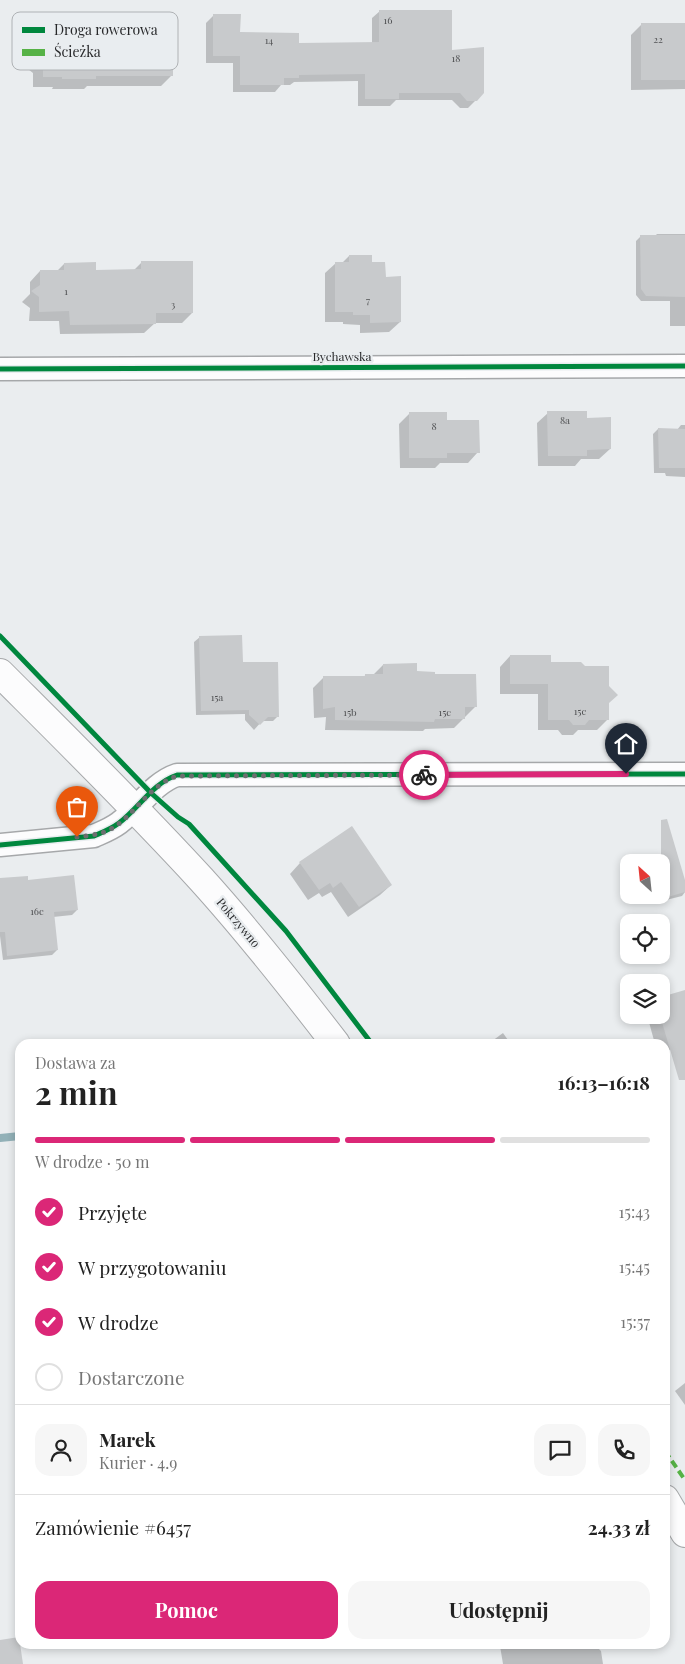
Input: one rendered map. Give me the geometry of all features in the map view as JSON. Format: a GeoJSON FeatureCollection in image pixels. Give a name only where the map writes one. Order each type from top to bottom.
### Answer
{"type":"FeatureCollection","features":[{"type":"Feature","properties":{"kind":"street","name":"Bychawska"},"geometry":{"type":"LineString","coordinates":[[0,368],[685,366]]}},
{"type":"Feature","properties":{"kind":"street","name":"Pokrzywno"},"geometry":{"type":"LineString","coordinates":[[0,673],[135,808],[201,880],[236,920],[332,1039]]}},
{"type":"Feature","properties":{"kind":"street"},"geometry":{"type":"LineString","coordinates":[[0,845],[94,836],[120,822],[166,779],[177,776],[685,774]]}},
{"type":"Feature","properties":{"kind":"street"},"geometry":{"type":"LineString","coordinates":[[670,1507],[685,1533]]}},
{"type":"Feature","properties":{"kind":"building"},"geometry":{"type":"Polygon","coordinates":[[[379,10],[452,10],[452,50],[484,47],[484,93],[477,101],[467,101],[460,93],[399,93],[399,99],[365,99],[365,74],[299,75],[299,78],[284,78],[284,85],[240,85],[240,56],[213,56],[213,14],[241,14],[240,32],[299,33],[299,43],[379,42],[379,10]]]}},
{"type":"Feature","properties":{"kind":"building"},"geometry":{"type":"Polygon","coordinates":[[[641,23],[685,23],[685,80],[641,80],[641,23]]]}},
{"type":"Feature","properties":{"kind":"building"},"geometry":{"type":"Polygon","coordinates":[[[43,70],[173,70],[173,76],[96,76],[96,79],[43,77],[43,70]]]}},
{"type":"Feature","properties":{"kind":"building"},"geometry":{"type":"Polygon","coordinates":[[[640,235],[685,235],[685,297],[646,296],[641,289],[640,235]]]}},
{"type":"Feature","properties":{"kind":"building"},"geometry":{"type":"Polygon","coordinates":[[[349,255],[372,255],[372,262],[385,262],[386,277],[401,276],[401,322],[370,323],[370,315],[353,315],[353,312],[335,312],[335,262],[349,262],[349,255]]]}},
{"type":"Feature","properties":{"kind":"building"},"geometry":{"type":"Polygon","coordinates":[[[141,261],[193,261],[193,313],[156,313],[156,324],[70,325],[69,311],[39,312],[39,297],[31,291],[40,285],[40,270],[64,270],[64,263],[96,262],[96,270],[141,269],[141,261]]]}},
{"type":"Feature","properties":{"kind":"building"},"geometry":{"type":"Polygon","coordinates":[[[547,411],[587,411],[587,418],[611,417],[611,449],[587,450],[587,456],[548,456],[547,411]]]}},
{"type":"Feature","properties":{"kind":"building"},"geometry":{"type":"Polygon","coordinates":[[[409,412],[447,412],[447,420],[479,420],[480,453],[447,453],[447,458],[409,458],[409,412]]]}},
{"type":"Feature","properties":{"kind":"building"},"geometry":{"type":"Polygon","coordinates":[[[658,428],[685,429],[685,468],[659,468],[658,428]]]}},
{"type":"Feature","properties":{"kind":"building"},"geometry":{"type":"Polygon","coordinates":[[[242,635],[243,662],[278,662],[279,717],[268,717],[260,725],[249,715],[249,710],[201,711],[199,636],[242,635]]]}},
{"type":"Feature","properties":{"kind":"building"},"geometry":{"type":"Polygon","coordinates":[[[510,655],[551,655],[551,662],[581,662],[585,666],[609,666],[609,686],[618,695],[609,703],[609,720],[589,720],[585,725],[573,725],[569,720],[548,720],[548,684],[510,684],[510,655]]]}},
{"type":"Feature","properties":{"kind":"building"},"geometry":{"type":"Polygon","coordinates":[[[417,663],[417,671],[435,672],[435,674],[476,674],[477,707],[465,707],[465,719],[435,719],[434,722],[335,720],[335,707],[323,709],[323,676],[383,674],[383,664],[417,663]]]}},
{"type":"Feature","properties":{"kind":"building"},"geometry":{"type":"Polygon","coordinates":[[[667,819],[685,880],[685,892],[670,896],[670,854],[661,854],[661,820],[667,819]]]}},
{"type":"Feature","properties":{"kind":"building"},"geometry":{"type":"Polygon","coordinates":[[[352,826],[392,885],[359,907],[341,882],[333,888],[330,883],[319,890],[299,862],[352,826]]]}},
{"type":"Feature","properties":{"kind":"building"},"geometry":{"type":"Polygon","coordinates":[[[74,875],[78,910],[54,912],[58,950],[7,956],[5,932],[0,932],[0,878],[28,876],[28,880],[74,875]]]}},
{"type":"Feature","properties":{"kind":"building"},"geometry":{"type":"Polygon","coordinates":[[[685,990],[685,1080],[679,1080],[670,1050],[670,1039],[667,1039],[662,1024],[670,1024],[670,994],[685,990]]]}},
{"type":"Feature","properties":{"kind":"building"},"geometry":{"type":"Polygon","coordinates":[[[15,1638],[15,1649],[21,1649],[23,1664],[0,1664],[0,1640],[15,1638]]]}},
{"type":"Feature","properties":{"kind":"waterway"},"geometry":{"type":"LineString","coordinates":[[0,1138],[15,1136]]}},
{"type":"Feature","properties":{"kind":"marked path"},"geometry":{"type":"LineString","coordinates":[[670,1458],[685,1480]]}},
{"type":"Feature","properties":{"kind":"cycle path"},"geometry":{"type":"LineString","coordinates":[[0,369],[685,366]]}},
{"type":"Feature","properties":{"kind":"cycle path"},"geometry":{"type":"LineString","coordinates":[[0,636],[151,793],[178,817],[189,824],[286,931],[368,1039]]}},
{"type":"Feature","properties":{"kind":"cycle path"},"geometry":{"type":"LineString","coordinates":[[0,845],[94,836],[119,823],[153,790],[177,775],[685,774]]}},
{"type":"Feature","properties":{"kind":"way so far"},"geometry":{"type":"LineString","coordinates":[[77,837],[94,836],[108,830],[120,822],[166,779],[177,776],[424,775]]}},
{"type":"Feature","properties":{"kind":"route"},"geometry":{"type":"LineString","coordinates":[[424,775],[626,774]]}}]}
